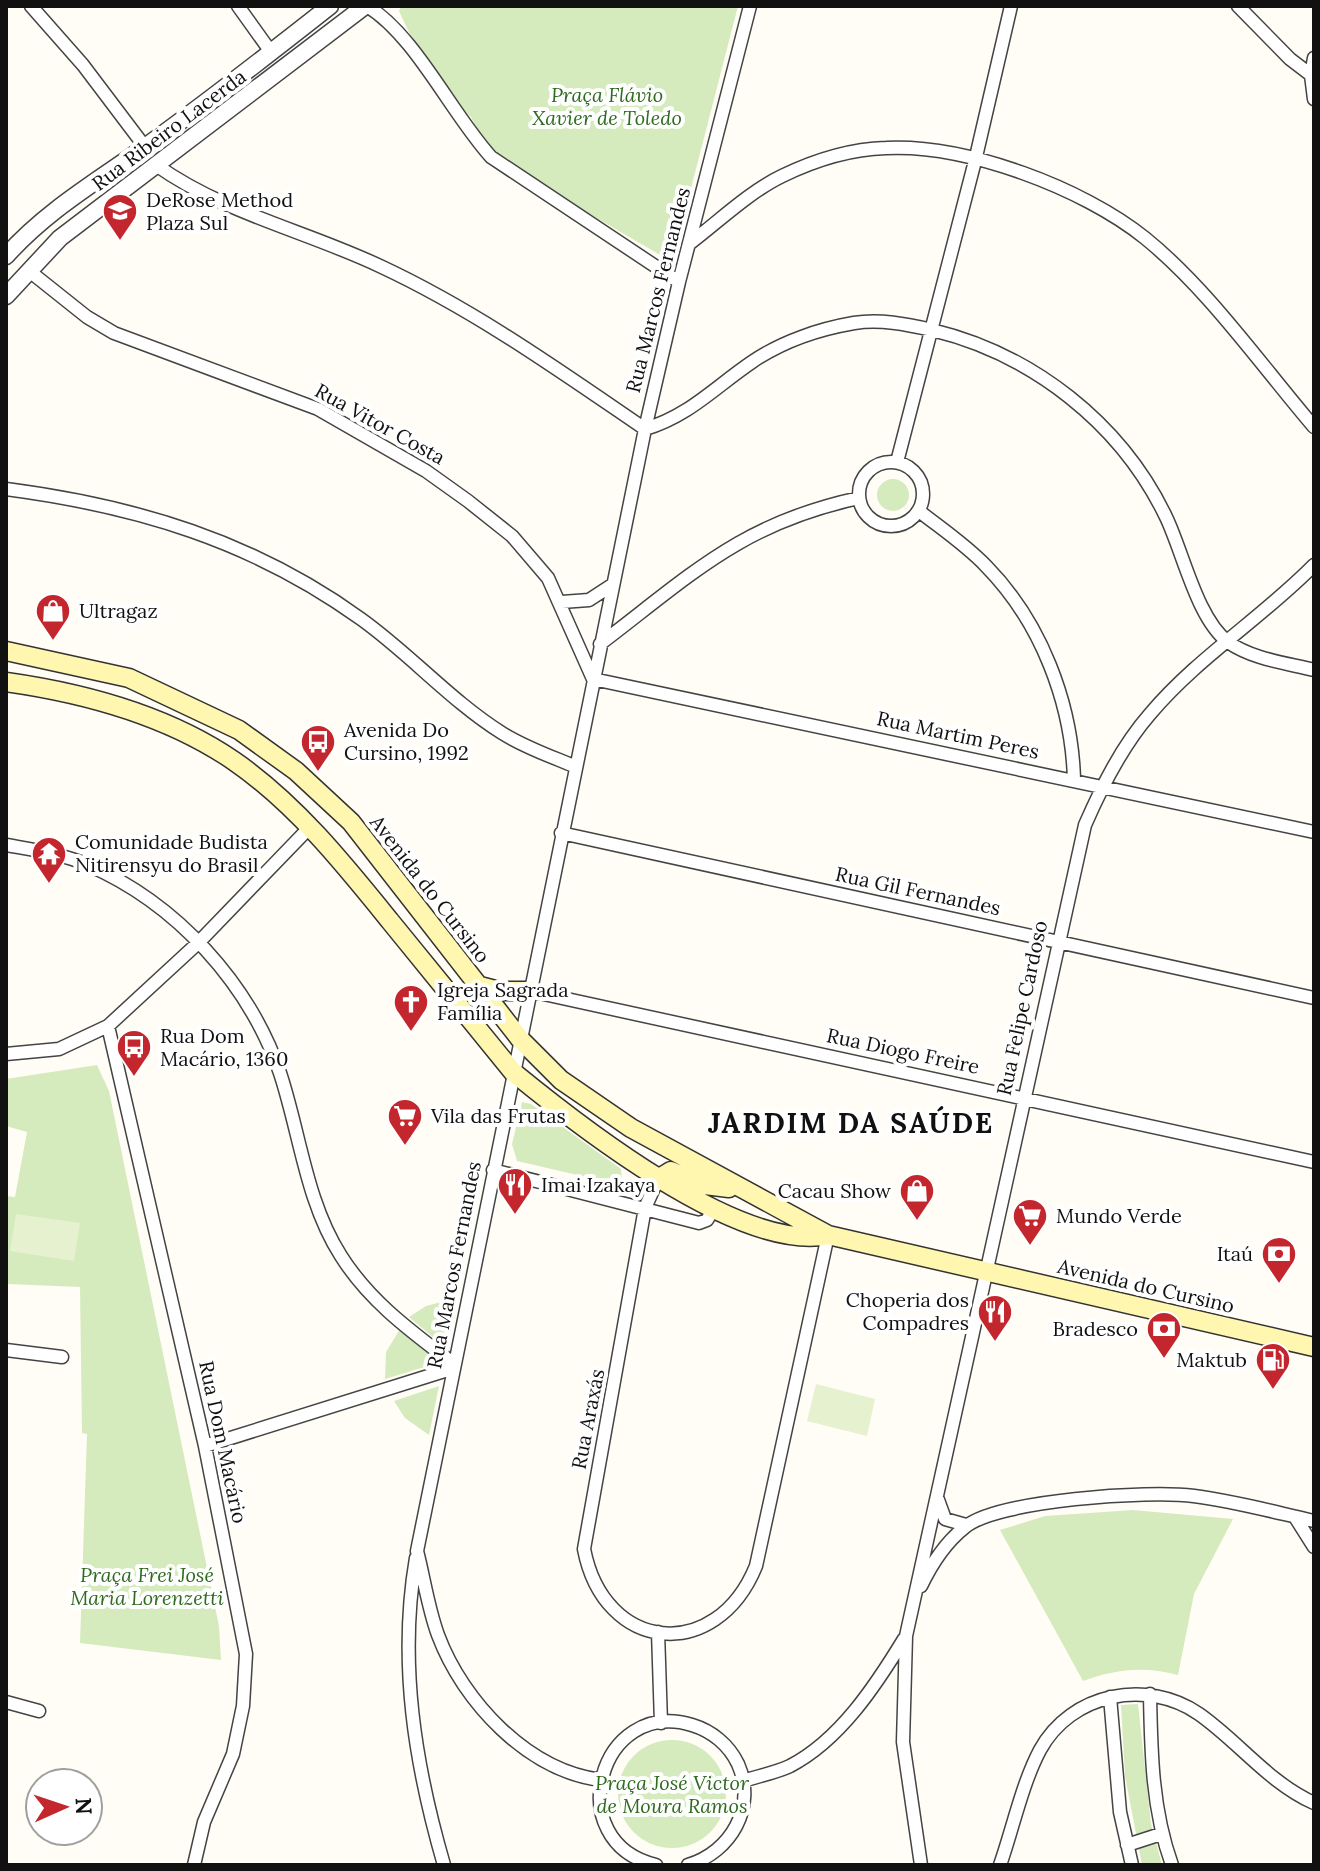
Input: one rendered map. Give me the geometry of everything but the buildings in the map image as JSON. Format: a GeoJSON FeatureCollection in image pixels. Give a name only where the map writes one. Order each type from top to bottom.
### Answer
{"type":"FeatureCollection","features":[{"type":"Feature","properties":{"kind":"main road","name":"Avenida do Cursino"},"geometry":{"type":"LineString","coordinates":[[6,651],[129,678],[239,730],[296,771],[351,822],[520,1039],[583,1097],[736,1188],[815,1225],[828,1235],[1314,1347]]}},
{"type":"Feature","properties":{"kind":"main road","name":"Avenida do Cursino"},"geometry":{"type":"LineString","coordinates":[[6,682],[116,705],[176,730],[234,761],[340,860],[513,1072],[658,1179],[713,1210],[795,1235],[812,1238],[828,1235]]}},
{"type":"Feature","properties":{"kind":"main road"},"geometry":{"type":"LineString","coordinates":[[476,985],[508,992],[530,991]]}},
{"type":"Feature","properties":{"kind":"main road"},"geometry":{"type":"LineString","coordinates":[[658,1179],[664,1172],[671,1171],[705,1185],[736,1188]]}},
{"type":"Feature","properties":{"kind":"street"},"geometry":{"type":"LineString","coordinates":[[31,6],[83,65],[145,147]]}},
{"type":"Feature","properties":{"kind":"street"},"geometry":{"type":"LineString","coordinates":[[238,6],[271,52]]}},
{"type":"Feature","properties":{"kind":"street","name":"Rua Ribeiro Lacerda"},"geometry":{"type":"LineString","coordinates":[[9,246],[330,6]]}},
{"type":"Feature","properties":{"kind":"street"},"geometry":{"type":"LineString","coordinates":[[366,6],[395,28],[469,133],[491,157],[679,282]]}},
{"type":"Feature","properties":{"kind":"street","name":"Rua Ribeiro Lacerda"},"geometry":{"type":"LineString","coordinates":[[6,296],[60,238],[366,6]]}},
{"type":"Feature","properties":{"kind":"street","name":"Rua Marcos Fernandes"},"geometry":{"type":"LineString","coordinates":[[601,1780],[576,1777],[544,1761],[491,1718],[468,1690],[438,1634],[417,1551],[574,766],[645,429],[679,282],[750,6]]}},
{"type":"Feature","properties":{"kind":"street"},"geometry":{"type":"LineString","coordinates":[[897,462],[933,331],[1011,6]]}},
{"type":"Feature","properties":{"kind":"street"},"geometry":{"type":"LineString","coordinates":[[1238,6],[1290,59],[1311,75]]}},
{"type":"Feature","properties":{"kind":"street"},"geometry":{"type":"LineString","coordinates":[[1314,58],[1311,75],[1314,99]]}},
{"type":"Feature","properties":{"kind":"street"},"geometry":{"type":"LineString","coordinates":[[689,244],[778,178],[840,154],[871,149],[913,148],[975,161],[1072,191],[1145,237],[1185,276],[1314,427]]}},
{"type":"Feature","properties":{"kind":"street"},"geometry":{"type":"LineString","coordinates":[[156,165],[209,199],[351,252],[416,284],[510,338],[645,429],[686,413],[755,360],[804,336],[871,322],[908,324],[974,341],[1040,376],[1073,400],[1114,440],[1144,477],[1165,515],[1194,587],[1213,624],[1227,641],[1261,658],[1314,670]]}},
{"type":"Feature","properties":{"kind":"street","name":"Rua Vitor Costa"},"geometry":{"type":"LineString","coordinates":[[28,270],[114,333],[318,409],[426,471],[512,536],[548,578],[562,602],[593,679]]}},
{"type":"Feature","properties":{"kind":"street"},"geometry":{"type":"LineString","coordinates":[[885,462],[897,462],[912,468],[921,481],[924,496],[919,511],[904,524],[884,526],[867,516],[859,498],[865,474],[885,462]]}},
{"type":"Feature","properties":{"kind":"street"},"geometry":{"type":"LineString","coordinates":[[6,489],[133,510],[213,537],[307,584],[362,619],[504,734],[574,766]]}},
{"type":"Feature","properties":{"kind":"street"},"geometry":{"type":"LineString","coordinates":[[600,644],[724,549],[801,512],[859,498]]}},
{"type":"Feature","properties":{"kind":"street"},"geometry":{"type":"LineString","coordinates":[[919,511],[988,567],[1035,636],[1063,699],[1071,732],[1074,780]]}},
{"type":"Feature","properties":{"kind":"street","name":"Rua Felipe Cardoso"},"geometry":{"type":"LineString","coordinates":[[921,1865],[903,1742],[906,1636],[1085,825],[1102,788],[1149,715],[1314,565]]}},
{"type":"Feature","properties":{"kind":"street"},"geometry":{"type":"LineString","coordinates":[[562,602],[589,600],[612,585]]}},
{"type":"Feature","properties":{"kind":"street","name":"Rua Martim Peres"},"geometry":{"type":"LineString","coordinates":[[593,679],[1314,832]]}},
{"type":"Feature","properties":{"kind":"street"},"geometry":{"type":"LineString","coordinates":[[6,1054],[59,1049],[108,1026],[198,943],[309,828]]}},
{"type":"Feature","properties":{"kind":"street","name":"Rua Gil Fernandes"},"geometry":{"type":"LineString","coordinates":[[561,833],[1314,998]]}},
{"type":"Feature","properties":{"kind":"street"},"geometry":{"type":"LineString","coordinates":[[6,845],[66,857],[109,874],[157,904],[198,943],[237,987],[261,1026],[280,1073],[320,1218],[340,1255],[367,1292],[454,1366]]}},
{"type":"Feature","properties":{"kind":"street","name":"Rua Diogo Freire"},"geometry":{"type":"LineString","coordinates":[[530,991],[1314,1162]]}},
{"type":"Feature","properties":{"kind":"street","name":"Rua Dom Macário"},"geometry":{"type":"LineString","coordinates":[[108,1026],[205,1446],[246,1654],[243,1706],[233,1754],[204,1822],[194,1865]]}},
{"type":"Feature","properties":{"kind":"street"},"geometry":{"type":"LineString","coordinates":[[493,1170],[699,1223],[707,1220],[713,1210]]}},
{"type":"Feature","properties":{"kind":"street","name":"Rua Araxás"},"geometry":{"type":"LineString","coordinates":[[658,1179],[645,1208],[584,1549],[592,1583],[614,1612],[635,1625],[658,1632]]}},
{"type":"Feature","properties":{"kind":"street"},"geometry":{"type":"LineString","coordinates":[[661,1723],[658,1632],[678,1634],[699,1629],[724,1616],[748,1586],[756,1566],[828,1235]]}},
{"type":"Feature","properties":{"kind":"street"},"geometry":{"type":"LineString","coordinates":[[6,1350],[62,1357]]}},
{"type":"Feature","properties":{"kind":"street"},"geometry":{"type":"LineString","coordinates":[[205,1446],[454,1366]]}},
{"type":"Feature","properties":{"kind":"street"},"geometry":{"type":"LineString","coordinates":[[936,1490],[945,1519],[966,1525]]}},
{"type":"Feature","properties":{"kind":"street"},"geometry":{"type":"LineString","coordinates":[[913,1603],[938,1557],[966,1525],[1015,1507],[1164,1494],[1192,1495],[1314,1521]]}},
{"type":"Feature","properties":{"kind":"street"},"geometry":{"type":"LineString","coordinates":[[1295,1517],[1314,1547]]}},
{"type":"Feature","properties":{"kind":"street"},"geometry":{"type":"LineString","coordinates":[[417,1551],[409,1634],[411,1704],[418,1760],[444,1865]]}},
{"type":"Feature","properties":{"kind":"street","name":"Rua Felipe Cardoso"},"geometry":{"type":"LineString","coordinates":[[743,1781],[790,1766],[815,1749],[875,1688],[906,1636]]}},
{"type":"Feature","properties":{"kind":"street"},"geometry":{"type":"LineString","coordinates":[[875,1688],[903,1688]]}},
{"type":"Feature","properties":{"kind":"street"},"geometry":{"type":"LineString","coordinates":[[1150,1694],[1151,1756],[1161,1834],[1172,1865]]}},
{"type":"Feature","properties":{"kind":"street"},"geometry":{"type":"LineString","coordinates":[[1000,1865],[1036,1760],[1050,1735],[1072,1714],[1110,1697],[1150,1694],[1186,1706],[1202,1716],[1291,1792],[1314,1803]]}},
{"type":"Feature","properties":{"kind":"street"},"geometry":{"type":"LineString","coordinates":[[1110,1697],[1132,1865]]}},
{"type":"Feature","properties":{"kind":"street"},"geometry":{"type":"LineString","coordinates":[[6,1702],[39,1711]]}},
{"type":"Feature","properties":{"kind":"street"},"geometry":{"type":"LineString","coordinates":[[656,1865],[630,1854],[612,1836],[601,1813],[601,1780],[606,1763],[621,1742],[642,1728],[661,1723],[690,1724],[713,1735],[731,1753],[743,1781],[744,1803],[735,1829],[721,1848],[691,1865]]}},
{"type":"Feature","properties":{"kind":"street"},"geometry":{"type":"LineString","coordinates":[[1127,1845],[1161,1834]]}},
{"type":"Feature","properties":{"kind":"green space","name":"Praça Flávio Xavier de Toledo"},"geometry":{"type":"Polygon","coordinates":[[[401,6],[738,6],[672,262],[506,165],[483,139],[471,117],[448,96],[420,56],[399,11],[401,6]]]}},
{"type":"Feature","properties":{"kind":"green space"},"geometry":{"type":"Polygon","coordinates":[[[893,479],[904,484],[909,495],[904,506],[893,511],[882,506],[877,495],[882,484],[893,479]]]}},
{"type":"Feature","properties":{"kind":"green space","name":"Praça Frei José Maria Lorenzetti"},"geometry":{"type":"Polygon","coordinates":[[[97,1065],[109,1091],[219,1626],[221,1660],[80,1643],[87,1434],[82,1433],[80,1287],[8,1284],[6,1196],[15,1197],[27,1132],[6,1126],[6,1079],[97,1065]]]}},
{"type":"Feature","properties":{"kind":"green space"},"geometry":{"type":"Polygon","coordinates":[[[522,1102],[531,1104],[621,1169],[622,1182],[616,1184],[517,1161],[512,1144],[522,1102]]]}},
{"type":"Feature","properties":{"kind":"green space"},"geometry":{"type":"Polygon","coordinates":[[[16,1214],[80,1223],[74,1261],[10,1251],[16,1214]]]}},
{"type":"Feature","properties":{"kind":"green space"},"geometry":{"type":"Polygon","coordinates":[[[445,1301],[456,1302],[447,1349],[409,1317],[426,1306],[445,1301]]]}},
{"type":"Feature","properties":{"kind":"green space"},"geometry":{"type":"Polygon","coordinates":[[[400,1329],[444,1361],[385,1379],[386,1352],[400,1329]]]}},
{"type":"Feature","properties":{"kind":"green space"},"geometry":{"type":"Polygon","coordinates":[[[816,1384],[875,1399],[867,1436],[807,1421],[816,1384]]]}},
{"type":"Feature","properties":{"kind":"green space"},"geometry":{"type":"Polygon","coordinates":[[[439,1386],[429,1435],[405,1418],[394,1401],[439,1386]]]}},
{"type":"Feature","properties":{"kind":"green space"},"geometry":{"type":"Polygon","coordinates":[[[1133,1510],[1233,1519],[1194,1594],[1178,1675],[1154,1670],[1130,1670],[1083,1681],[1000,1530],[1045,1516],[1133,1510]]]}},
{"type":"Feature","properties":{"kind":"green space"},"geometry":{"type":"Polygon","coordinates":[[[1138,1704],[1151,1824],[1162,1865],[1142,1865],[1125,1776],[1121,1705],[1138,1704]]]}},
{"type":"Feature","properties":{"kind":"green space","name":"Praça José Victor de Moura Ramos"},"geometry":{"type":"Polygon","coordinates":[[[672,1740],[693,1744],[710,1756],[722,1773],[726,1794],[722,1815],[710,1832],[693,1844],[672,1848],[651,1844],[634,1832],[622,1815],[618,1794],[622,1773],[634,1756],[651,1744],[672,1740]]]}},
{"type":"Feature","properties":{"kind":"place","name":"DeRose Method Plaza Sul"},"geometry":{"type":"Point","coordinates":[120,242]}},
{"type":"Feature","properties":{"kind":"place","name":"Ultragaz"},"geometry":{"type":"Point","coordinates":[53,642]}},
{"type":"Feature","properties":{"kind":"place","name":"Avenida Do Cursino, 1992"},"geometry":{"type":"Point","coordinates":[318,773]}},
{"type":"Feature","properties":{"kind":"place","name":"Comunidade Budista Nitirensyu do Brasil"},"geometry":{"type":"Point","coordinates":[49,885]}},
{"type":"Feature","properties":{"kind":"place","name":"Igreja Sagrada Família"},"geometry":{"type":"Point","coordinates":[411,1033]}},
{"type":"Feature","properties":{"kind":"place","name":"Rua Dom Macário, 1360"},"geometry":{"type":"Point","coordinates":[134,1078]}},
{"type":"Feature","properties":{"kind":"place","name":"Vila das Frutas"},"geometry":{"type":"Point","coordinates":[405,1147]}},
{"type":"Feature","properties":{"kind":"place","name":"Imai Izakaya"},"geometry":{"type":"Point","coordinates":[515,1216]}},
{"type":"Feature","properties":{"kind":"place","name":"Cacau Show"},"geometry":{"type":"Point","coordinates":[917,1222]}},
{"type":"Feature","properties":{"kind":"place","name":"Mundo Verde"},"geometry":{"type":"Point","coordinates":[1030,1247]}},
{"type":"Feature","properties":{"kind":"place","name":"Itaú"},"geometry":{"type":"Point","coordinates":[1279,1285]}},
{"type":"Feature","properties":{"kind":"place","name":"Choperia dos Compadres"},"geometry":{"type":"Point","coordinates":[995,1343]}},
{"type":"Feature","properties":{"kind":"place","name":"Bradesco"},"geometry":{"type":"Point","coordinates":[1164,1360]}},
{"type":"Feature","properties":{"kind":"place","name":"Maktub"},"geometry":{"type":"Point","coordinates":[1273,1391]}},
{"type":"Feature","properties":{"kind":"district","name":"JARDIM DA SAÚDE"},"geometry":{"type":"Point","coordinates":[851,1123]}}]}
